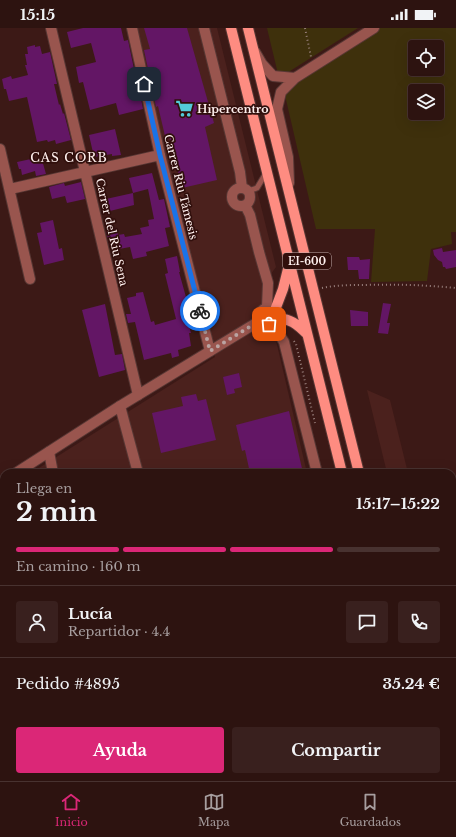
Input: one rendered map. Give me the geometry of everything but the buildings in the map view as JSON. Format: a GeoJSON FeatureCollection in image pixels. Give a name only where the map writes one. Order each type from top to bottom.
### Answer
{"type":"FeatureCollection","features":[{"type":"Feature","properties":{"kind":"main road","name":"EI-600"},"geometry":{"type":"LineString","coordinates":[[231,28],[341,469]]}},
{"type":"Feature","properties":{"kind":"main road","name":"EI-600"},"geometry":{"type":"LineString","coordinates":[[248,28],[358,469]]}},
{"type":"Feature","properties":{"kind":"main road"},"geometry":{"type":"LineString","coordinates":[[289,261],[284,290],[272,315],[289,320],[308,335]]}},
{"type":"Feature","properties":{"kind":"street","name":"Carrer del Riu Sena"},"geometry":{"type":"LineString","coordinates":[[51,28],[138,395]]}},
{"type":"Feature","properties":{"kind":"street","name":"Carrer Riu Támesis"},"geometry":{"type":"LineString","coordinates":[[132,28],[160,155],[210,351]]}},
{"type":"Feature","properties":{"kind":"street"},"geometry":{"type":"LineString","coordinates":[[204,28],[240,172],[250,200],[245,205],[238,205],[232,198],[236,190],[245,189]]}},
{"type":"Feature","properties":{"kind":"street"},"geometry":{"type":"LineString","coordinates":[[289,191],[288,157],[277,110],[281,92],[295,78],[374,28]]}},
{"type":"Feature","properties":{"kind":"street"},"geometry":{"type":"LineString","coordinates":[[254,50],[262,64],[273,76],[295,78]]}},
{"type":"Feature","properties":{"kind":"street"},"geometry":{"type":"LineString","coordinates":[[0,149],[30,279]]}},
{"type":"Feature","properties":{"kind":"street"},"geometry":{"type":"LineString","coordinates":[[10,189],[160,155]]}},
{"type":"Feature","properties":{"kind":"street"},"geometry":{"type":"LineString","coordinates":[[245,205],[250,215],[268,283],[272,315],[284,342],[316,469]]}},
{"type":"Feature","properties":{"kind":"street"},"geometry":{"type":"LineString","coordinates":[[22,469],[120,406],[261,320],[261,312],[272,315]]}},
{"type":"Feature","properties":{"kind":"street"},"geometry":{"type":"LineString","coordinates":[[120,406],[137,469]]}},
{"type":"Feature","properties":{"kind":"street"},"geometry":{"type":"LineString","coordinates":[[49,452],[52,469]]}},
{"type":"Feature","properties":{"kind":"lane"},"geometry":{"type":"LineString","coordinates":[[245,189],[257,188],[267,170]]}},
{"type":"Feature","properties":{"kind":"path"},"geometry":{"type":"LineString","coordinates":[[305,28],[313,68]]}},
{"type":"Feature","properties":{"kind":"path"},"geometry":{"type":"LineString","coordinates":[[314,289],[332,285],[381,284],[426,285],[456,288]]}},
{"type":"Feature","properties":{"kind":"shaded area"},"geometry":{"type":"Polygon","coordinates":[[[136,28],[217,28],[276,267],[263,285],[306,469],[37,469],[215,357],[150,95],[136,28]]]}},
{"type":"Feature","properties":{"kind":"shaded area"},"geometry":{"type":"Polygon","coordinates":[[[267,28],[358,28],[279,78],[267,28]]]}},
{"type":"Feature","properties":{"kind":"shaded area"},"geometry":{"type":"Polygon","coordinates":[[[379,28],[456,28],[456,232],[451,232],[452,244],[431,249],[427,281],[371,282],[375,229],[316,229],[284,91],[379,28]]]}},
{"type":"Feature","properties":{"kind":"shaded area"},"geometry":{"type":"Polygon","coordinates":[[[367,390],[390,400],[407,469],[386,469],[367,390]]]}},
{"type":"Feature","properties":{"kind":"way so far"},"geometry":{"type":"LineString","coordinates":[[200,311],[210,351],[261,320],[269,324]]}},
{"type":"Feature","properties":{"kind":"place","name":"Hipercentro"},"geometry":{"type":"Point","coordinates":[184,109]}},
{"type":"Feature","properties":{"kind":"district","name":"CAS CORB"},"geometry":{"type":"Point","coordinates":[69,157]}},
{"type":"Feature","properties":{"kind":"route"},"geometry":{"type":"LineString","coordinates":[[144,84],[160,155],[200,311]]}}]}
